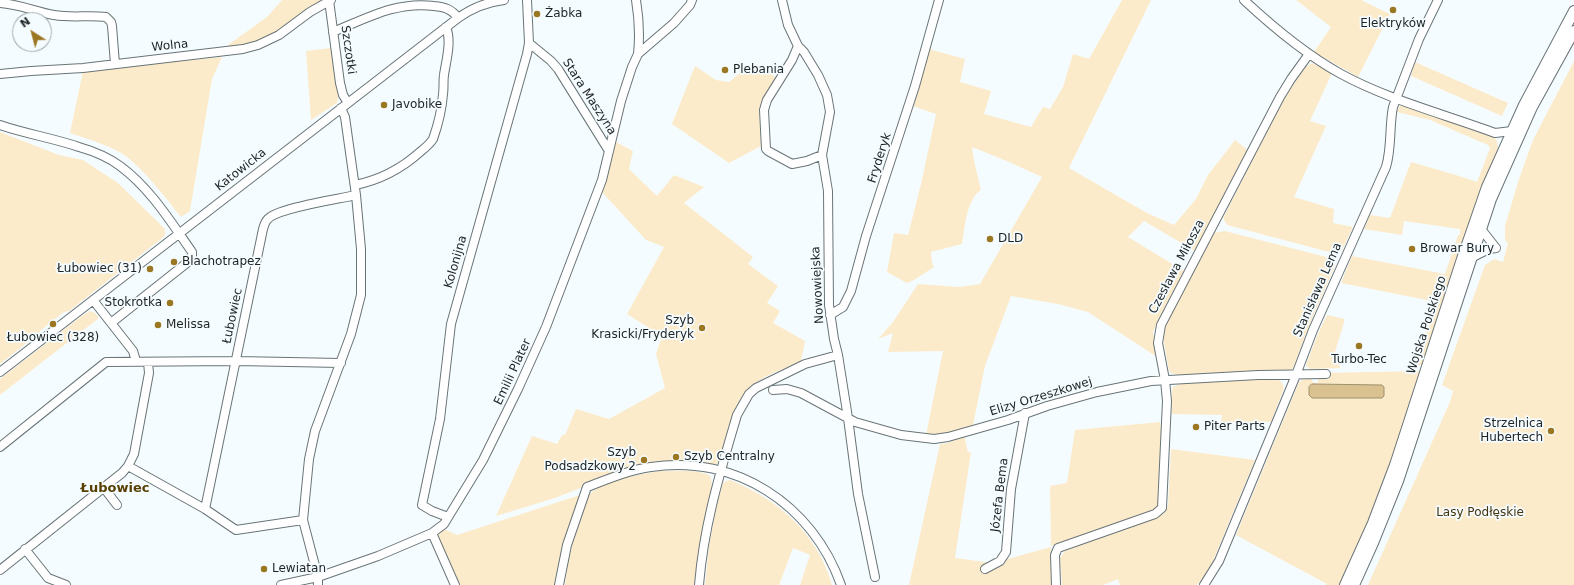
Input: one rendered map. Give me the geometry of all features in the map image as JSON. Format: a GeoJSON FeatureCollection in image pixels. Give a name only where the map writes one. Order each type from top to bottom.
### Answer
{"type":"FeatureCollection","features":[{"type":"Feature","properties":{"kind":"main road","name":"Wojska Polskiego"},"geometry":{"type":"LineString","coordinates":[[1345,585],[1382,501],[1475,220],[1505,146],[1530,92],[1574,11]]}},
{"type":"Feature","properties":{"kind":"main road","name":"Wojska Polskiego"},"geometry":{"type":"LineString","coordinates":[[1354,585],[1398,481],[1471,258],[1502,174],[1522,127],[1554,65],[1574,31]]}},
{"type":"Feature","properties":{"kind":"street","name":"Szczotki"},"geometry":{"type":"LineString","coordinates":[[330,0],[341,87],[343,95],[348,103]]}},
{"type":"Feature","properties":{"kind":"street","name":"Wolna"},"geometry":{"type":"LineString","coordinates":[[0,74],[115,64],[218,52],[258,45],[278,35],[310,12],[330,0]]}},
{"type":"Feature","properties":{"kind":"street","name":"Katowicka"},"geometry":{"type":"LineString","coordinates":[[0,372],[458,18],[481,5],[504,0]]}},
{"type":"Feature","properties":{"kind":"street","name":"Kolonijna"},"geometry":{"type":"LineString","coordinates":[[448,517],[422,505],[440,419],[451,324],[527,54],[529,43],[528,0]]}},
{"type":"Feature","properties":{"kind":"street","name":"Emilii Plater"},"geometry":{"type":"LineString","coordinates":[[281,585],[318,581],[432,533],[444,524],[487,453],[518,389],[546,328],[596,197],[621,102],[632,67],[638,54],[640,42],[636,0]]}},
{"type":"Feature","properties":{"kind":"street","name":"Emilii Plater"},"geometry":{"type":"LineString","coordinates":[[638,54],[674,23],[690,5],[692,0]]}},
{"type":"Feature","properties":{"kind":"street","name":"Nowowiejska"},"geometry":{"type":"LineString","coordinates":[[782,0],[788,25],[798,46],[804,52],[828,95],[830,112],[822,155],[828,191],[828,280],[830,315],[848,418],[858,494],[875,577]]}},
{"type":"Feature","properties":{"kind":"street","name":"Fryderyk"},"geometry":{"type":"LineString","coordinates":[[830,315],[843,307],[851,291],[866,236],[915,86],[939,0]]}},
{"type":"Feature","properties":{"kind":"street","name":"Stanisława Lema"},"geometry":{"type":"LineString","coordinates":[[1204,585],[1217,565],[1296,375],[1313,330],[1386,167],[1390,150],[1391,116],[1396,98],[1419,39],[1438,0]]}},
{"type":"Feature","properties":{"kind":"street"},"geometry":{"type":"LineString","coordinates":[[1249,2],[1309,54],[1352,79],[1396,98],[1495,133],[1512,131]]}},
{"type":"Feature","properties":{"kind":"street"},"geometry":{"type":"LineString","coordinates":[[0,4],[16,5],[42,13],[56,15],[106,18],[111,22],[112,26],[115,64]]}},
{"type":"Feature","properties":{"kind":"street"},"geometry":{"type":"LineString","coordinates":[[333,32],[388,10],[409,4],[422,4],[446,8],[452,10],[458,18]]}},
{"type":"Feature","properties":{"kind":"street"},"geometry":{"type":"LineString","coordinates":[[355,185],[375,180],[399,168],[412,160],[432,141],[439,119],[443,94],[443,78],[448,45],[448,32],[446,27]]}},
{"type":"Feature","properties":{"kind":"street","name":"Stara Maszyna"},"geometry":{"type":"LineString","coordinates":[[529,43],[551,61],[558,69],[609,151]]}},
{"type":"Feature","properties":{"kind":"street"},"geometry":{"type":"LineString","coordinates":[[798,46],[792,60],[767,100],[764,110],[766,149],[792,164],[807,161],[822,155]]}},
{"type":"Feature","properties":{"kind":"street","name":"Czesława Miłosza"},"geometry":{"type":"LineString","coordinates":[[1056,585],[1055,555],[1058,548],[1155,514],[1161,510],[1163,502],[1166,380],[1158,343],[1159,331],[1163,319],[1280,97],[1309,54]]}},
{"type":"Feature","properties":{"kind":"street"},"geometry":{"type":"LineString","coordinates":[[318,581],[302,520],[307,476],[315,431],[351,334],[361,295],[361,249],[355,185],[345,117],[341,108]]}},
{"type":"Feature","properties":{"kind":"street"},"geometry":{"type":"LineString","coordinates":[[0,125],[78,146],[99,154],[120,165],[136,179],[149,194],[192,252],[192,258],[111,323]]}},
{"type":"Feature","properties":{"kind":"street"},"geometry":{"type":"LineString","coordinates":[[1495,133],[1505,146]]}},
{"type":"Feature","properties":{"kind":"street","name":"Łubowiec"},"geometry":{"type":"LineString","coordinates":[[205,509],[237,361],[263,229],[267,219],[304,206],[356,195]]}},
{"type":"Feature","properties":{"kind":"street"},"geometry":{"type":"LineString","coordinates":[[1471,258],[1489,249],[1496,248],[1481,229]]}},
{"type":"Feature","properties":{"kind":"street"},"geometry":{"type":"LineString","coordinates":[[93,300],[132,351],[136,361]]}},
{"type":"Feature","properties":{"kind":"street"},"geometry":{"type":"LineString","coordinates":[[699,585],[705,532],[720,471],[737,415],[749,394],[764,384],[798,367],[812,361],[838,355]]}},
{"type":"Feature","properties":{"kind":"street"},"geometry":{"type":"LineString","coordinates":[[0,447],[106,362],[237,361],[341,363]]}},
{"type":"Feature","properties":{"kind":"street"},"geometry":{"type":"LineString","coordinates":[[0,570],[104,488],[128,466],[134,454],[149,373],[148,362]]}},
{"type":"Feature","properties":{"kind":"street","name":"Elizy Orzeszkowej"},"geometry":{"type":"LineString","coordinates":[[773,390],[787,389],[801,393],[855,422],[900,435],[934,439],[963,433],[1097,392],[1151,381],[1266,375],[1326,374]]}},
{"type":"Feature","properties":{"kind":"street","name":"Józefa Bema"},"geometry":{"type":"LineString","coordinates":[[985,569],[1000,562],[1006,552],[1010,490],[1025,413]]}},
{"type":"Feature","properties":{"kind":"street"},"geometry":{"type":"LineString","coordinates":[[559,585],[568,539],[587,487],[622,473],[652,466],[671,465],[691,465],[737,476],[758,486],[779,499],[798,514],[814,533],[832,561],[841,585]]}},
{"type":"Feature","properties":{"kind":"street"},"geometry":{"type":"LineString","coordinates":[[128,466],[205,509],[236,530],[302,520]]}},
{"type":"Feature","properties":{"kind":"street"},"geometry":{"type":"LineString","coordinates":[[104,488],[117,505]]}},
{"type":"Feature","properties":{"kind":"street"},"geometry":{"type":"LineString","coordinates":[[432,533],[455,585]]}},
{"type":"Feature","properties":{"kind":"street"},"geometry":{"type":"LineString","coordinates":[[25,549],[48,578],[55,584],[66,585]]}},
{"type":"Feature","properties":{"kind":"green space"},"geometry":{"type":"Polygon","coordinates":[[[282,0],[325,0],[277,33],[256,43],[229,49],[228,45],[267,17],[282,0]]]}},
{"type":"Feature","properties":{"kind":"green space"},"geometry":{"type":"Polygon","coordinates":[[[1122,0],[1151,0],[1069,168],[1147,213],[1174,225],[1196,199],[1208,175],[1235,140],[1249,151],[1195,251],[1144,221],[1128,237],[1184,271],[1153,332],[1157,357],[1088,312],[1058,304],[1011,296],[985,366],[973,425],[951,433],[926,435],[943,351],[888,352],[893,333],[878,339],[893,322],[918,284],[959,287],[980,284],[1042,177],[972,147],[981,190],[972,200],[969,207],[962,244],[931,252],[934,267],[907,283],[887,272],[894,233],[908,235],[936,114],[913,106],[930,48],[932,50],[965,59],[960,82],[991,91],[984,114],[1031,127],[1043,107],[1050,109],[1063,87],[1073,54],[1089,59],[1122,0]]]}},
{"type":"Feature","properties":{"kind":"green space"},"geometry":{"type":"Polygon","coordinates":[[[1296,0],[1361,0],[1390,14],[1358,77],[1314,52],[1331,27],[1296,0]]]}},
{"type":"Feature","properties":{"kind":"green space"},"geometry":{"type":"Polygon","coordinates":[[[331,48],[339,95],[337,103],[311,120],[306,51],[331,48]]]}},
{"type":"Feature","properties":{"kind":"green space"},"geometry":{"type":"Polygon","coordinates":[[[222,57],[212,79],[190,211],[181,217],[149,178],[127,157],[107,146],[70,133],[83,71],[222,57]]]}},
{"type":"Feature","properties":{"kind":"green space","name":"Lasy Podłęskie"},"geometry":{"type":"Polygon","coordinates":[[[1574,61],[1574,585],[1368,585],[1450,402],[1453,391],[1442,385],[1485,265],[1494,259],[1503,262],[1508,243],[1505,240],[1505,226],[1519,179],[1533,140],[1574,61]]]}},
{"type":"Feature","properties":{"kind":"green space"},"geometry":{"type":"Polygon","coordinates":[[[1415,62],[1508,103],[1502,116],[1411,76],[1415,62]]]}},
{"type":"Feature","properties":{"kind":"green space"},"geometry":{"type":"Polygon","coordinates":[[[1312,63],[1332,73],[1310,121],[1326,126],[1294,197],[1334,209],[1333,223],[1353,227],[1342,250],[1333,253],[1227,225],[1223,218],[1284,99],[1305,67],[1312,63]]]}},
{"type":"Feature","properties":{"kind":"green space"},"geometry":{"type":"Polygon","coordinates":[[[695,66],[716,80],[729,82],[746,68],[771,66],[772,75],[778,78],[759,108],[761,146],[729,163],[672,124],[695,66]]]}},
{"type":"Feature","properties":{"kind":"green space"},"geometry":{"type":"Polygon","coordinates":[[[1402,105],[1491,134],[1497,141],[1498,147],[1471,217],[1422,365],[1415,365],[1437,302],[1341,283],[1352,256],[1445,274],[1458,235],[1460,235],[1460,229],[1404,221],[1402,235],[1364,229],[1370,215],[1390,218],[1411,162],[1477,182],[1490,148],[1488,145],[1430,120],[1397,112],[1399,107],[1402,105]]]}},
{"type":"Feature","properties":{"kind":"green space"},"geometry":{"type":"Polygon","coordinates":[[[0,132],[59,155],[83,160],[118,183],[165,229],[165,236],[69,311],[64,312],[0,364],[0,132]]]}},
{"type":"Feature","properties":{"kind":"green space"},"geometry":{"type":"Polygon","coordinates":[[[616,142],[633,151],[629,169],[657,196],[674,175],[704,187],[684,203],[753,257],[748,264],[778,286],[767,303],[780,311],[773,323],[805,341],[801,361],[762,379],[750,387],[744,394],[730,421],[720,460],[716,464],[683,461],[655,463],[628,468],[586,483],[583,487],[555,498],[496,516],[532,436],[557,444],[562,435],[565,435],[576,409],[609,419],[665,388],[656,354],[662,336],[627,314],[664,247],[646,240],[602,192],[616,142]]]}},
{"type":"Feature","properties":{"kind":"green space"},"geometry":{"type":"Polygon","coordinates":[[[1225,231],[1330,258],[1335,265],[1308,328],[1294,366],[1291,370],[1178,375],[1171,373],[1169,370],[1163,338],[1167,322],[1214,233],[1225,231]]]}},
{"type":"Feature","properties":{"kind":"green space"},"geometry":{"type":"Polygon","coordinates":[[[90,311],[95,313],[99,318],[0,395],[0,379],[90,311]]]}},
{"type":"Feature","properties":{"kind":"green space"},"geometry":{"type":"Polygon","coordinates":[[[1327,315],[1345,319],[1332,362],[1339,362],[1340,368],[1310,369],[1306,365],[1327,315]]]}},
{"type":"Feature","properties":{"kind":"green space"},"geometry":{"type":"Polygon","coordinates":[[[1420,371],[1383,484],[1360,540],[1339,585],[1326,585],[1327,584],[1236,535],[1299,382],[1304,379],[1312,379],[1312,382],[1318,383],[1318,375],[1323,373],[1420,371]]]}},
{"type":"Feature","properties":{"kind":"green space"},"geometry":{"type":"Polygon","coordinates":[[[1277,378],[1282,383],[1284,388],[1271,422],[1221,422],[1222,415],[1172,414],[1172,390],[1173,387],[1182,383],[1277,378]]]}},
{"type":"Feature","properties":{"kind":"green space"},"geometry":{"type":"Polygon","coordinates":[[[1160,422],[1162,434],[1159,504],[1153,511],[1051,546],[1050,486],[1067,483],[1075,430],[1160,422]]]}},
{"type":"Feature","properties":{"kind":"green space"},"geometry":{"type":"Polygon","coordinates":[[[964,435],[968,452],[971,452],[955,558],[993,563],[1051,547],[1053,585],[909,585],[940,444],[948,443],[964,435]]]}},
{"type":"Feature","properties":{"kind":"green space"},"geometry":{"type":"Polygon","coordinates":[[[1171,449],[1255,460],[1212,563],[1197,585],[1120,585],[1118,579],[1103,585],[1062,585],[1060,558],[1065,551],[1164,514],[1168,506],[1171,449]]]}},
{"type":"Feature","properties":{"kind":"green space"},"geometry":{"type":"Polygon","coordinates":[[[661,471],[701,472],[707,474],[711,478],[712,485],[699,548],[695,585],[565,585],[568,562],[574,539],[590,494],[604,484],[623,478],[661,471]]]}},
{"type":"Feature","properties":{"kind":"green space"},"geometry":{"type":"Polygon","coordinates":[[[730,480],[764,497],[794,520],[817,550],[826,567],[832,585],[800,585],[810,555],[793,548],[779,585],[705,585],[709,546],[717,504],[723,483],[730,480]]]}},
{"type":"Feature","properties":{"kind":"green space"},"geometry":{"type":"Polygon","coordinates":[[[580,495],[556,585],[458,585],[438,537],[440,532],[444,529],[457,535],[580,495]]]}},
{"type":"Feature","properties":{"kind":"shaded area"},"geometry":{"type":"Polygon","coordinates":[[[1312,384],[1382,385],[1384,387],[1384,396],[1382,398],[1312,398],[1309,395],[1309,387],[1312,384]]]}},
{"type":"Feature","properties":{"kind":"place","name":"Elektryków"},"geometry":{"type":"Point","coordinates":[1393,10]}},
{"type":"Feature","properties":{"kind":"place","name":"Żabka"},"geometry":{"type":"Point","coordinates":[537,14]}},
{"type":"Feature","properties":{"kind":"place","name":"Plebania"},"geometry":{"type":"Point","coordinates":[725,70]}},
{"type":"Feature","properties":{"kind":"place","name":"Javobike"},"geometry":{"type":"Point","coordinates":[384,105]}},
{"type":"Feature","properties":{"kind":"place","name":"DLD"},"geometry":{"type":"Point","coordinates":[990,239]}},
{"type":"Feature","properties":{"kind":"place","name":"Browar Bury"},"geometry":{"type":"Point","coordinates":[1412,249]}},
{"type":"Feature","properties":{"kind":"place","name":"Blachotrapez"},"geometry":{"type":"Point","coordinates":[174,262]}},
{"type":"Feature","properties":{"kind":"place","name":"Łubowiec (31)"},"geometry":{"type":"Point","coordinates":[150,269]}},
{"type":"Feature","properties":{"kind":"place","name":"Stokrotka"},"geometry":{"type":"Point","coordinates":[170,303]}},
{"type":"Feature","properties":{"kind":"place","name":"Łubowiec (328)"},"geometry":{"type":"Point","coordinates":[53,324]}},
{"type":"Feature","properties":{"kind":"place","name":"Melissa"},"geometry":{"type":"Point","coordinates":[158,325]}},
{"type":"Feature","properties":{"kind":"place","name":"Szyb Krasicki/Fryderyk"},"geometry":{"type":"Point","coordinates":[702,328]}},
{"type":"Feature","properties":{"kind":"place","name":"Turbo-Tec"},"geometry":{"type":"Point","coordinates":[1359,346]}},
{"type":"Feature","properties":{"kind":"place","name":"Piter Parts"},"geometry":{"type":"Point","coordinates":[1196,427]}},
{"type":"Feature","properties":{"kind":"place","name":"Strzelnica Hubertech"},"geometry":{"type":"Point","coordinates":[1551,431]}},
{"type":"Feature","properties":{"kind":"place","name":"Szyb Centralny"},"geometry":{"type":"Point","coordinates":[676,457]}},
{"type":"Feature","properties":{"kind":"place","name":"Szyb Podsadzkowy 2"},"geometry":{"type":"Point","coordinates":[644,460]}},
{"type":"Feature","properties":{"kind":"place","name":"Lewiatan"},"geometry":{"type":"Point","coordinates":[264,569]}},
{"type":"Feature","properties":{"kind":"district","name":"Łubowiec"},"geometry":{"type":"Point","coordinates":[115,489]}}]}
